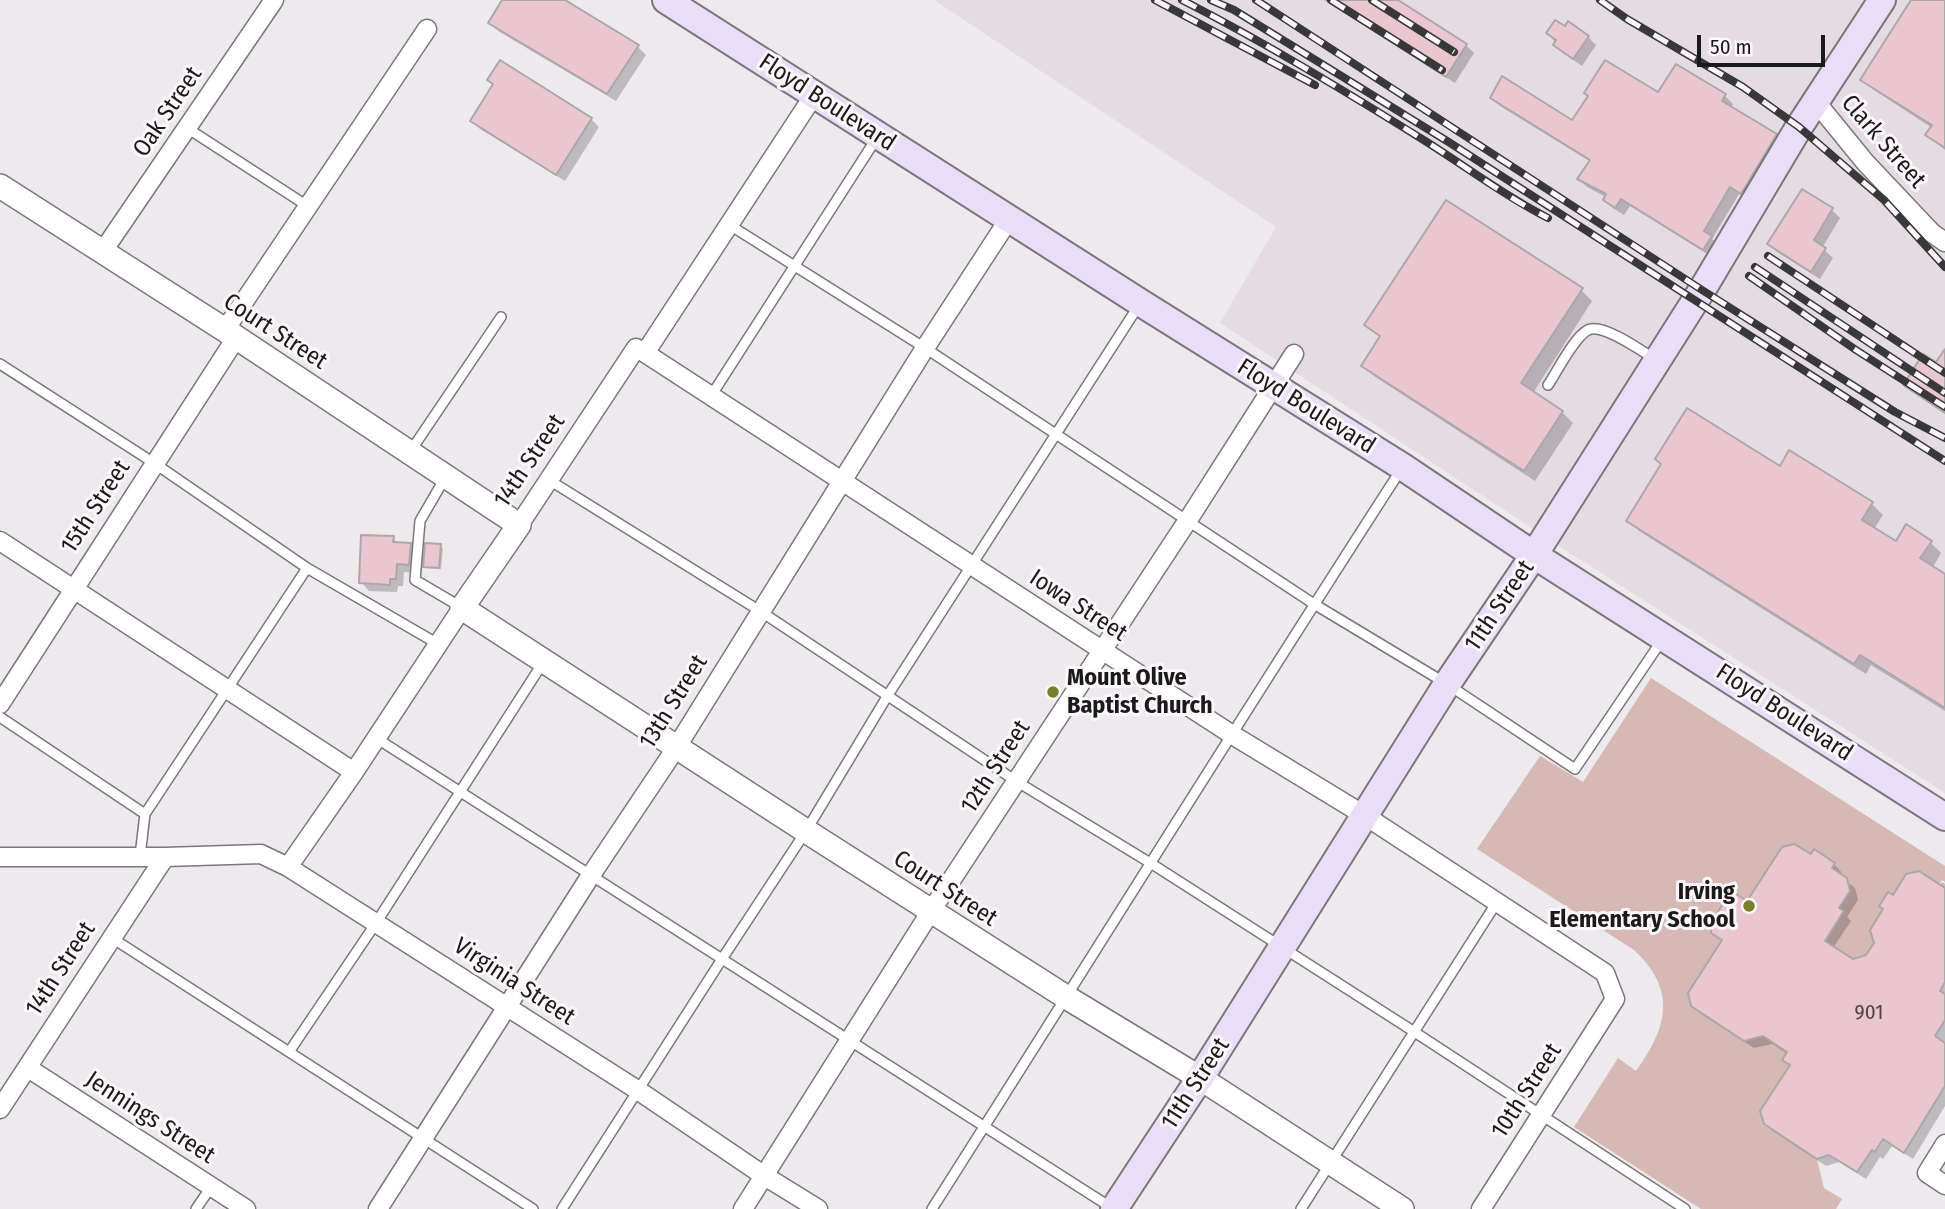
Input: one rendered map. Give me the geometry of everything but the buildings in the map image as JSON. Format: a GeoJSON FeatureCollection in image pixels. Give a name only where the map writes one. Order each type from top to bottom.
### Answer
{"type":"FeatureCollection","features":[{"type":"Feature","properties":{"kind":"main road","name":"Floyd Boulevard"},"geometry":{"type":"LineString","coordinates":[[666,0],[1140,303],[1403,467],[1534,555],[1665,636],[1945,817]]}},
{"type":"Feature","properties":{"kind":"main road","name":"11th Street"},"geometry":{"type":"LineString","coordinates":[[1114,1209],[1200,1079],[1447,684],[1534,555],[1882,0]]}},
{"type":"Feature","properties":{"kind":"street","name":"Oak Street"},"geometry":{"type":"LineString","coordinates":[[103,251],[274,0]]}},
{"type":"Feature","properties":{"kind":"street","name":"15th Street"},"geometry":{"type":"LineString","coordinates":[[0,704],[154,463],[309,207],[427,29]]}},
{"type":"Feature","properties":{"kind":"street","name":"14th Street"},"geometry":{"type":"LineString","coordinates":[[288,867],[636,348],[645,353],[814,95]]}},
{"type":"Feature","properties":{"kind":"street","name":"Clark Street"},"geometry":{"type":"LineString","coordinates":[[1816,102],[1865,162],[1931,233],[1945,242]]}},
{"type":"Feature","properties":{"kind":"street","name":"Court Street"},"geometry":{"type":"LineString","coordinates":[[0,186],[519,524]]}},
{"type":"Feature","properties":{"kind":"street","name":"13th Street"},"geometry":{"type":"LineString","coordinates":[[377,1209],[591,874],[676,747],[925,348],[1009,219]]}},
{"type":"Feature","properties":{"kind":"street","name":"Iowa Street"},"geometry":{"type":"LineString","coordinates":[[645,353],[1231,734],[1364,815],[1605,973],[1615,999]]}},
{"type":"Feature","properties":{"kind":"street","name":"12th Street"},"geometry":{"type":"LineString","coordinates":[[743,1209],[931,911],[1294,354]]}},
{"type":"Feature","properties":{"kind":"street"},"geometry":{"type":"LineString","coordinates":[[0,541],[354,772]]}},
{"type":"Feature","properties":{"kind":"street","name":"Court Street"},"geometry":{"type":"LineString","coordinates":[[462,608],[931,911],[1402,1209]]}},
{"type":"Feature","properties":{"kind":"street","name":"Virginia Street"},"geometry":{"type":"LineString","coordinates":[[0,857],[261,854],[288,867],[508,1006],[818,1209]]}},
{"type":"Feature","properties":{"kind":"street","name":"14th Street"},"geometry":{"type":"LineString","coordinates":[[0,1109],[165,857]]}},
{"type":"Feature","properties":{"kind":"street","name":"10th Street"},"geometry":{"type":"LineString","coordinates":[[1481,1209],[1615,999]]}},
{"type":"Feature","properties":{"kind":"street","name":"Jennings Street"},"geometry":{"type":"LineString","coordinates":[[28,1068],[246,1209]]}},
{"type":"Feature","properties":{"kind":"street"},"geometry":{"type":"LineString","coordinates":[[1945,1144],[1927,1173],[1945,1185]]}},
{"type":"Feature","properties":{"kind":"lane"},"geometry":{"type":"LineString","coordinates":[[187,128],[309,207]]}},
{"type":"Feature","properties":{"kind":"lane"},"geometry":{"type":"LineString","coordinates":[[711,396],[878,136]]}},
{"type":"Feature","properties":{"kind":"lane"},"geometry":{"type":"LineString","coordinates":[[728,224],[925,348],[1314,604],[1447,684],[1575,769],[1665,636]]}},
{"type":"Feature","properties":{"kind":"lane"},"geometry":{"type":"LineString","coordinates":[[562,1209],[806,831],[888,695],[1140,303]]}},
{"type":"Feature","properties":{"kind":"lane"},"geometry":{"type":"LineString","coordinates":[[411,452],[502,317]]}},
{"type":"Feature","properties":{"kind":"lane"},"geometry":{"type":"LineString","coordinates":[[1548,385],[1581,335],[1590,328],[1609,333],[1657,360]]}},
{"type":"Feature","properties":{"kind":"lane"},"geometry":{"type":"LineString","coordinates":[[0,364],[154,463],[307,568],[438,644]]}},
{"type":"Feature","properties":{"kind":"lane"},"geometry":{"type":"LineString","coordinates":[[932,1209],[1152,864],[1231,734],[1403,467]]}},
{"type":"Feature","properties":{"kind":"lane"},"geometry":{"type":"LineString","coordinates":[[446,475],[420,521],[415,580],[462,608]]}},
{"type":"Feature","properties":{"kind":"lane"},"geometry":{"type":"LineString","coordinates":[[549,481],[760,611],[1016,781],[1282,947],[1541,1114],[1674,1206],[1685,1209]]}},
{"type":"Feature","properties":{"kind":"lane"},"geometry":{"type":"LineString","coordinates":[[140,856],[145,814],[307,568]]}},
{"type":"Feature","properties":{"kind":"lane"},"geometry":{"type":"LineString","coordinates":[[289,1052],[461,793],[544,661]]}},
{"type":"Feature","properties":{"kind":"lane"},"geometry":{"type":"LineString","coordinates":[[0,718],[145,814]]}},
{"type":"Feature","properties":{"kind":"lane"},"geometry":{"type":"LineString","coordinates":[[376,738],[1114,1209]]}},
{"type":"Feature","properties":{"kind":"lane"},"geometry":{"type":"LineString","coordinates":[[1301,1209],[1497,902]]}},
{"type":"Feature","properties":{"kind":"lane"},"geometry":{"type":"LineString","coordinates":[[112,939],[533,1209]]}},
{"type":"Feature","properties":{"kind":"lane"},"geometry":{"type":"LineString","coordinates":[[196,1209],[211,1187]]}},
{"type":"Feature","properties":{"kind":"shaded area"},"geometry":{"type":"Polygon","coordinates":[[[934,0],[1945,0],[1945,793],[1559,546],[1220,323],[1276,227],[934,0]]]}},
{"type":"Feature","properties":{"kind":"shaded area"},"geometry":{"type":"Polygon","coordinates":[[[1651,678],[1945,866],[1945,882],[1942,880],[1939,884],[1919,871],[1906,874],[1893,895],[1888,892],[1879,906],[1883,909],[1870,930],[1874,943],[1866,955],[1853,959],[1841,951],[1815,945],[1844,912],[1839,908],[1850,891],[1847,878],[1832,868],[1835,863],[1814,850],[1811,854],[1794,844],[1782,847],[1747,901],[1736,894],[1728,896],[1711,923],[1711,933],[1722,940],[1688,993],[1691,1006],[1745,1041],[1758,1037],[1793,983],[1774,1043],[1787,1052],[1790,1065],[1760,1112],[1764,1125],[1817,1159],[1824,1188],[1842,1199],[1836,1209],[1701,1209],[1574,1127],[1618,1058],[1636,1071],[1647,1055],[1661,1024],[1662,994],[1648,965],[1634,950],[1477,849],[1540,756],[1583,782],[1651,678]]]}},
{"type":"Feature","properties":{"kind":"railway"},"geometry":{"type":"LineString","coordinates":[[1155,0],[1315,85]]}},
{"type":"Feature","properties":{"kind":"railway"},"geometry":{"type":"LineString","coordinates":[[1182,0],[1333,85],[1548,218]]}},
{"type":"Feature","properties":{"kind":"railway"},"geometry":{"type":"LineString","coordinates":[[1211,0],[1234,10],[1447,141],[1945,461]]}},
{"type":"Feature","properties":{"kind":"railway"},"geometry":{"type":"LineString","coordinates":[[1256,0],[1702,290],[1895,412],[1945,438]]}},
{"type":"Feature","properties":{"kind":"railway"},"geometry":{"type":"LineString","coordinates":[[1331,0],[1442,70]]}},
{"type":"Feature","properties":{"kind":"railway"},"geometry":{"type":"LineString","coordinates":[[1372,0],[1454,52]]}},
{"type":"Feature","properties":{"kind":"railway"},"geometry":{"type":"LineString","coordinates":[[1600,0],[1627,19],[1743,87],[1799,127],[1884,200],[1945,267]]}},
{"type":"Feature","properties":{"kind":"railway"},"geometry":{"type":"LineString","coordinates":[[1768,256],[1945,373]]}},
{"type":"Feature","properties":{"kind":"railway"},"geometry":{"type":"LineString","coordinates":[[1755,267],[1945,393]]}},
{"type":"Feature","properties":{"kind":"railway"},"geometry":{"type":"LineString","coordinates":[[1749,276],[1945,407]]}},
{"type":"Feature","properties":{"kind":"place","name":"Mount Olive Baptist Church"},"geometry":{"type":"Point","coordinates":[1053,692]}},
{"type":"Feature","properties":{"kind":"place","name":"Irving Elementary School"},"geometry":{"type":"Point","coordinates":[1749,906]}}]}
